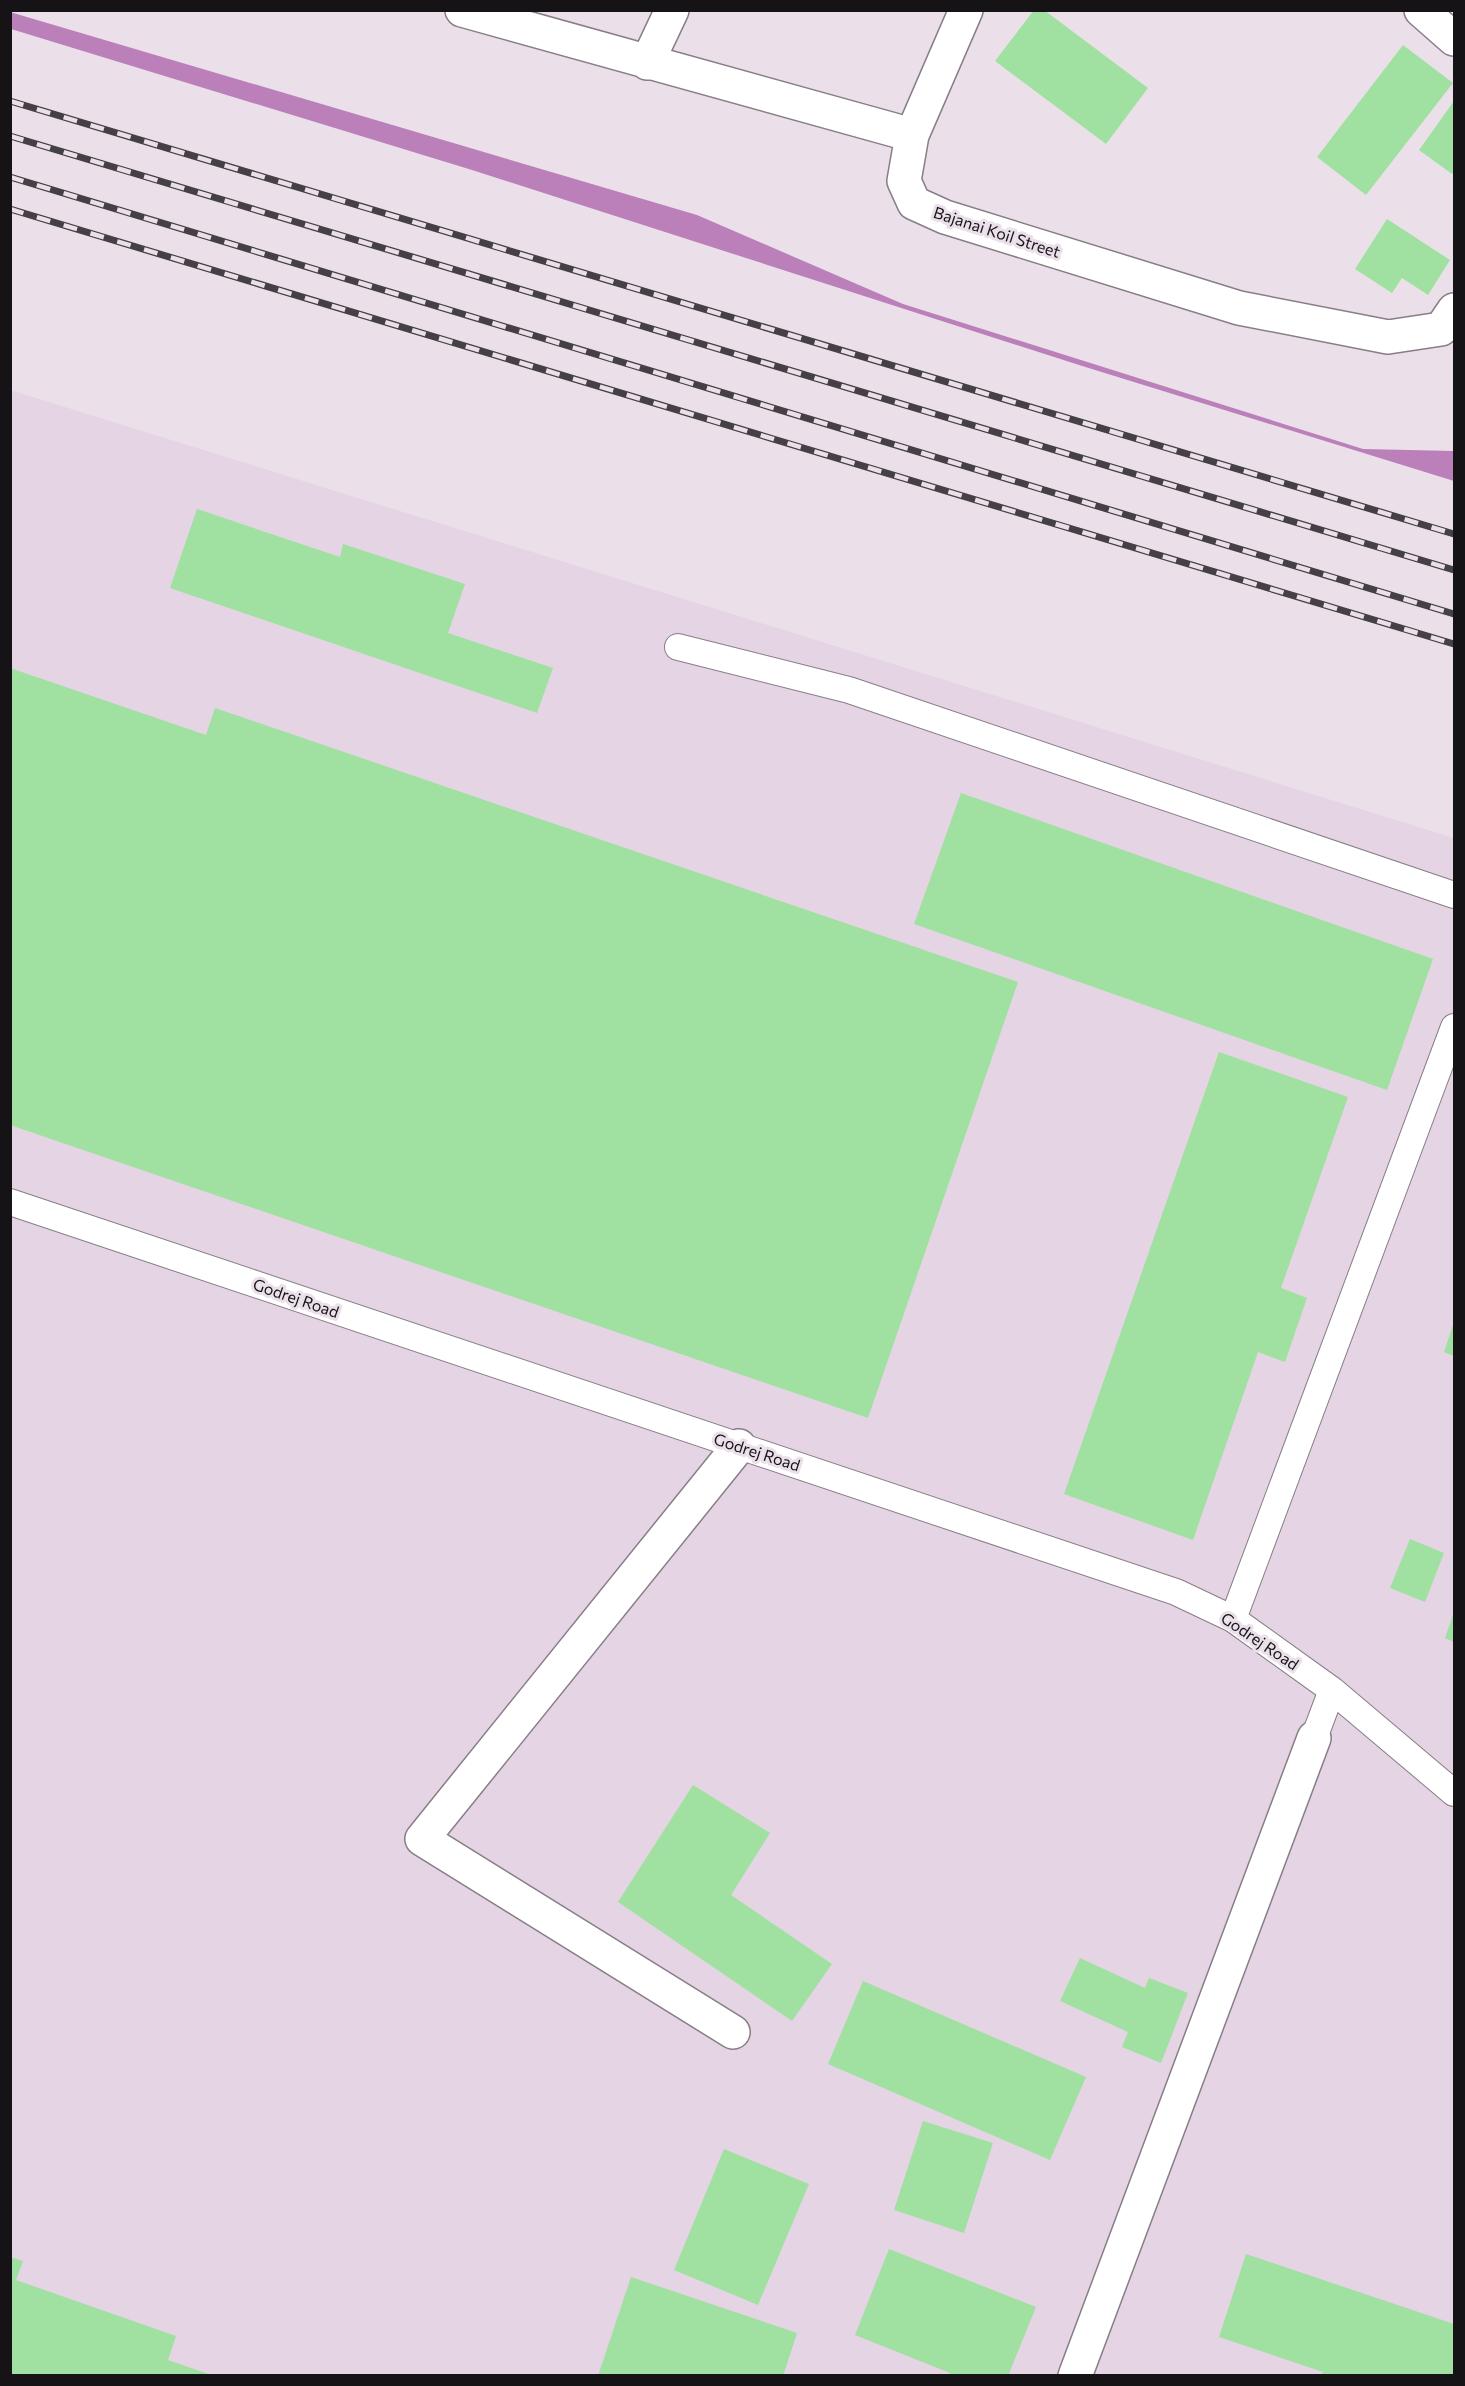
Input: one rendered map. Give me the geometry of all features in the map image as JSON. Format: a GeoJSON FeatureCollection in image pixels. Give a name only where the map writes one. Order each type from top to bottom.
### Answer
{"type":"FeatureCollection","features":[{"type":"Feature","properties":{"kind":"street"},"geometry":{"type":"LineString","coordinates":[[462,10],[912,135]]}},
{"type":"Feature","properties":{"kind":"street"},"geometry":{"type":"LineString","coordinates":[[647,63],[672,10]]}},
{"type":"Feature","properties":{"kind":"street","name":"Bajanai Koil Street"},"geometry":{"type":"LineString","coordinates":[[966,10],[912,135],[904,181],[914,203],[945,217],[1239,308],[1388,337],[1450,324]]}},
{"type":"Feature","properties":{"kind":"street"},"geometry":{"type":"LineString","coordinates":[[1421,10],[1455,39]]}},
{"type":"Feature","properties":{"kind":"street"},"geometry":{"type":"LineString","coordinates":[[734,2032],[422,1839],[739,1446]]}},
{"type":"Feature","properties":{"kind":"street"},"geometry":{"type":"LineString","coordinates":[[1075,2376],[1314,1738]]}},
{"type":"Feature","properties":{"kind":"lane"},"geometry":{"type":"LineString","coordinates":[[678,647],[849,690],[1455,895]]}},
{"type":"Feature","properties":{"kind":"lane"},"geometry":{"type":"LineString","coordinates":[[1233,1619],[1455,1027]]}},
{"type":"Feature","properties":{"kind":"lane","name":"Godrej Road"},"geometry":{"type":"LineString","coordinates":[[10,1202],[1176,1592],[1233,1619],[1332,1690],[1455,1793]]}},
{"type":"Feature","properties":{"kind":"lane"},"geometry":{"type":"LineString","coordinates":[[1314,1738],[1332,1690]]}},
{"type":"Feature","properties":{"kind":"shaded area"},"geometry":{"type":"Polygon","coordinates":[[[10,12],[697,215],[903,304],[1363,449],[1454,451],[1454,481],[1079,365],[472,170],[11,29],[10,12]]]}},
{"type":"Feature","properties":{"kind":"shaded area"},"geometry":{"type":"Polygon","coordinates":[[[10,390],[1454,838],[1454,2375],[11,2375],[10,390]]]}},
{"type":"Feature","properties":{"kind":"building"},"geometry":{"type":"Polygon","coordinates":[[[1034,10],[1044,10],[1148,88],[1106,144],[995,61],[1034,10]]]}},
{"type":"Feature","properties":{"kind":"building"},"geometry":{"type":"Polygon","coordinates":[[[1403,45],[1453,83],[1366,195],[1317,157],[1403,45]]]}},
{"type":"Feature","properties":{"kind":"building"},"geometry":{"type":"Polygon","coordinates":[[[1454,101],[1454,171],[1452,174],[1419,150],[1454,101]]]}},
{"type":"Feature","properties":{"kind":"building"},"geometry":{"type":"Polygon","coordinates":[[[1387,219],[1450,260],[1428,295],[1402,278],[1392,293],[1355,269],[1387,219]]]}},
{"type":"Feature","properties":{"kind":"building"},"geometry":{"type":"Polygon","coordinates":[[[197,509],[340,557],[343,544],[465,584],[448,633],[553,668],[537,713],[170,588],[197,509]]]}},
{"type":"Feature","properties":{"kind":"building"},"geometry":{"type":"Polygon","coordinates":[[[10,668],[206,735],[215,708],[1018,982],[868,1418],[10,1125],[10,668]]]}},
{"type":"Feature","properties":{"kind":"building"},"geometry":{"type":"Polygon","coordinates":[[[961,793],[1433,959],[1387,1090],[914,924],[961,793]]]}},
{"type":"Feature","properties":{"kind":"building"},"geometry":{"type":"Polygon","coordinates":[[[1219,1052],[1348,1097],[1281,1288],[1307,1298],[1285,1362],[1258,1352],[1193,1540],[1064,1494],[1219,1052]]]}},
{"type":"Feature","properties":{"kind":"building"},"geometry":{"type":"Polygon","coordinates":[[[1454,1322],[1454,1356],[1444,1352],[1454,1322]]]}},
{"type":"Feature","properties":{"kind":"building"},"geometry":{"type":"Polygon","coordinates":[[[1410,1539],[1444,1553],[1425,1602],[1390,1588],[1410,1539]]]}},
{"type":"Feature","properties":{"kind":"building"},"geometry":{"type":"Polygon","coordinates":[[[1454,1612],[1454,1642],[1445,1638],[1454,1612]]]}},
{"type":"Feature","properties":{"kind":"building"},"geometry":{"type":"Polygon","coordinates":[[[693,1785],[770,1833],[731,1895],[832,1964],[792,2021],[618,1902],[693,1785]]]}},
{"type":"Feature","properties":{"kind":"building"},"geometry":{"type":"Polygon","coordinates":[[[1080,1958],[1145,1988],[1149,1978],[1188,1993],[1161,2063],[1122,2047],[1128,2032],[1060,2001],[1080,1958]]]}},
{"type":"Feature","properties":{"kind":"building"},"geometry":{"type":"Polygon","coordinates":[[[863,1981],[1086,2077],[1050,2160],[828,2064],[863,1981]]]}},
{"type":"Feature","properties":{"kind":"building"},"geometry":{"type":"Polygon","coordinates":[[[923,2121],[993,2143],[964,2233],[894,2210],[923,2121]]]}},
{"type":"Feature","properties":{"kind":"building"},"geometry":{"type":"Polygon","coordinates":[[[724,2149],[809,2184],[758,2305],[674,2270],[724,2149]]]}},
{"type":"Feature","properties":{"kind":"building"},"geometry":{"type":"Polygon","coordinates":[[[889,2249],[1036,2307],[1008,2376],[949,2376],[950,2373],[855,2335],[889,2249]]]}},
{"type":"Feature","properties":{"kind":"building"},"geometry":{"type":"Polygon","coordinates":[[[1246,2254],[1454,2324],[1454,2376],[1321,2376],[1323,2372],[1219,2337],[1246,2254]]]}},
{"type":"Feature","properties":{"kind":"building"},"geometry":{"type":"Polygon","coordinates":[[[10,2257],[23,2261],[16,2280],[176,2336],[168,2360],[214,2376],[10,2376],[10,2257]]]}},
{"type":"Feature","properties":{"kind":"building"},"geometry":{"type":"Polygon","coordinates":[[[631,2277],[797,2333],[783,2376],[598,2376],[631,2277]]]}},
{"type":"Feature","properties":{"kind":"railway"},"geometry":{"type":"LineString","coordinates":[[10,101],[1454,534]]}},
{"type":"Feature","properties":{"kind":"railway"},"geometry":{"type":"LineString","coordinates":[[10,136],[1454,570]]}},
{"type":"Feature","properties":{"kind":"railway"},"geometry":{"type":"LineString","coordinates":[[10,177],[1454,614]]}},
{"type":"Feature","properties":{"kind":"railway"},"geometry":{"type":"LineString","coordinates":[[10,209],[1454,644]]}}]}
